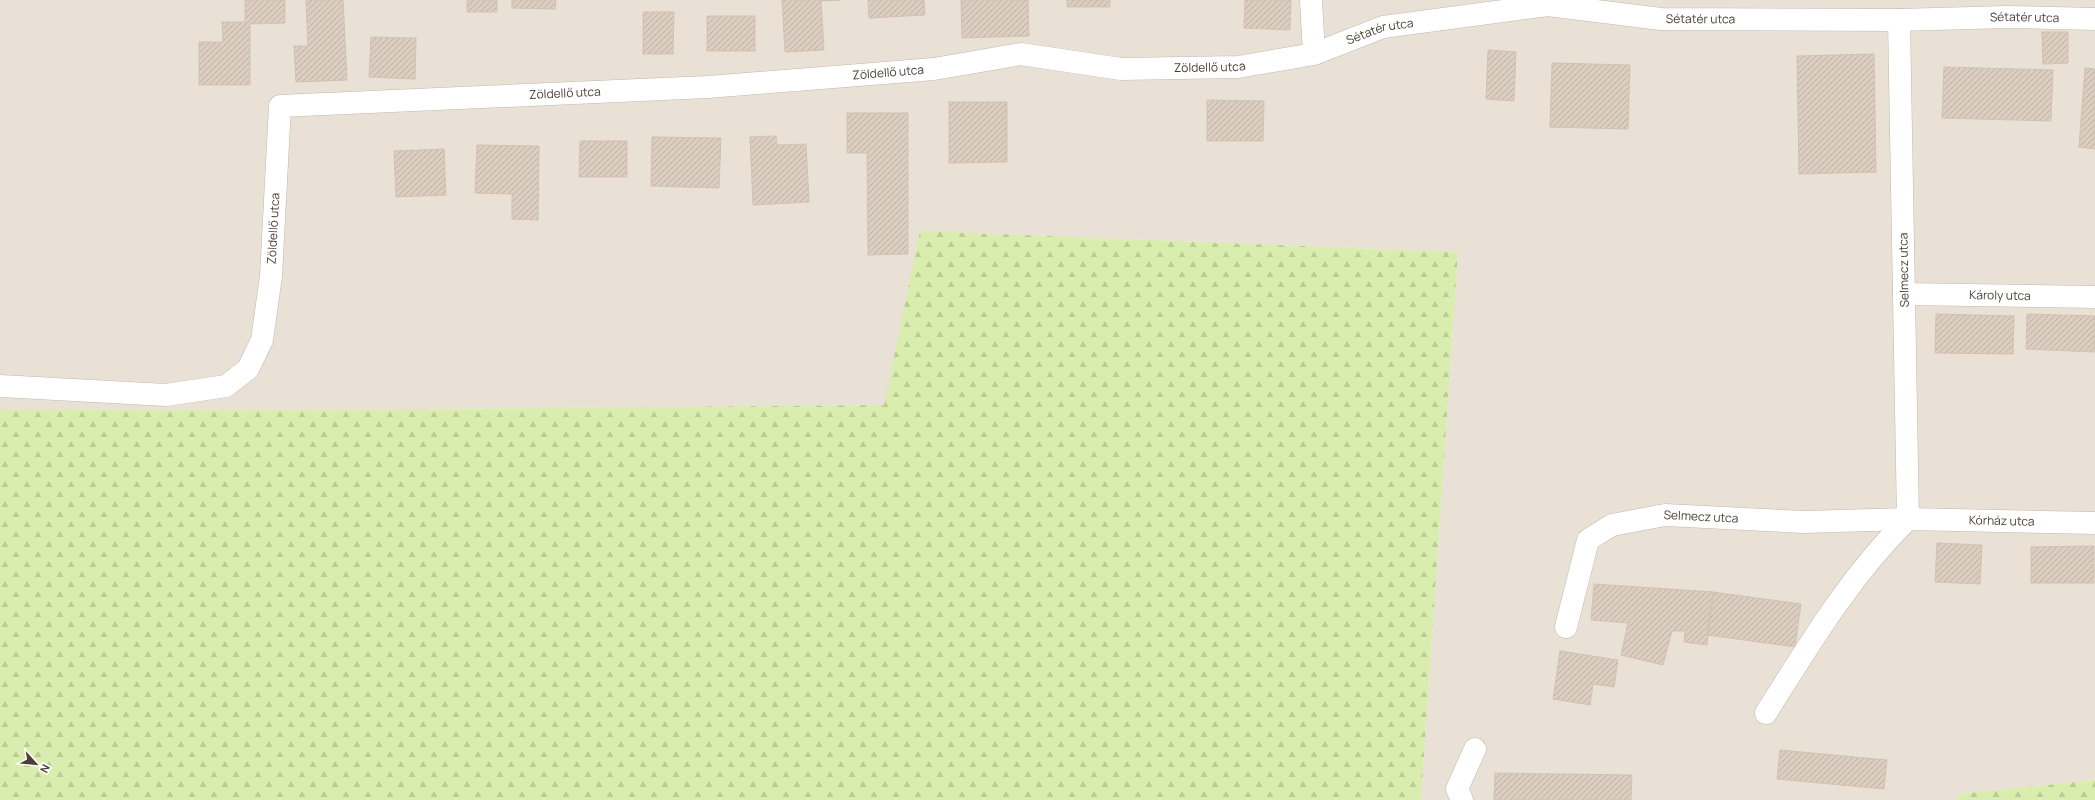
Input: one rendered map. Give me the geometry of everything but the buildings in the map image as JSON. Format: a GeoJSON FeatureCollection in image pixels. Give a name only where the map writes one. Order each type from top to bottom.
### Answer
{"type":"FeatureCollection","features":[{"type":"Feature","properties":{"kind":"street"},"geometry":{"type":"LineString","coordinates":[[1311,0],[1314,54]]}},
{"type":"Feature","properties":{"kind":"street","name":"Sétatér utca"},"geometry":{"type":"LineString","coordinates":[[1314,54],[1382,27],[1548,5],[1661,19],[2095,19]]}},
{"type":"Feature","properties":{"kind":"street","name":"Selmecz utca"},"geometry":{"type":"LineString","coordinates":[[1566,627],[1588,540],[1612,525],[1665,515],[1804,522],[1908,519],[1899,20]]}},
{"type":"Feature","properties":{"kind":"street","name":"Zöldellő utca"},"geometry":{"type":"LineString","coordinates":[[0,386],[166,395],[226,386],[248,369],[262,340],[271,276],[280,106],[708,87],[934,69],[1021,54],[1121,69],[1238,67],[1314,54]]}},
{"type":"Feature","properties":{"kind":"street","name":"Károly utca"},"geometry":{"type":"LineString","coordinates":[[1904,294],[2095,297]]}},
{"type":"Feature","properties":{"kind":"street"},"geometry":{"type":"LineString","coordinates":[[1766,713],[1834,606],[1882,544],[1908,519]]}},
{"type":"Feature","properties":{"kind":"street","name":"Kórház utca"},"geometry":{"type":"LineString","coordinates":[[1908,519],[2095,523]]}},
{"type":"Feature","properties":{"kind":"street"},"geometry":{"type":"LineString","coordinates":[[1462,800],[1457,789],[1475,748]]}},
{"type":"Feature","properties":{"kind":"shaded area"},"geometry":{"type":"Polygon","coordinates":[[[0,0],[2095,0],[2095,780],[1957,794],[1957,800],[1421,800],[1458,252],[920,231],[885,405],[310,410],[0,409],[0,0]]]}},
{"type":"Feature","properties":{"kind":"green space"},"geometry":{"type":"Polygon","coordinates":[[[920,231],[1458,252],[1421,800],[0,800],[0,409],[310,410],[884,405],[920,231]]]}},
{"type":"Feature","properties":{"kind":"green space"},"geometry":{"type":"Polygon","coordinates":[[[2095,780],[2095,800],[1957,800],[1957,794],[2095,780]]]}}]}
